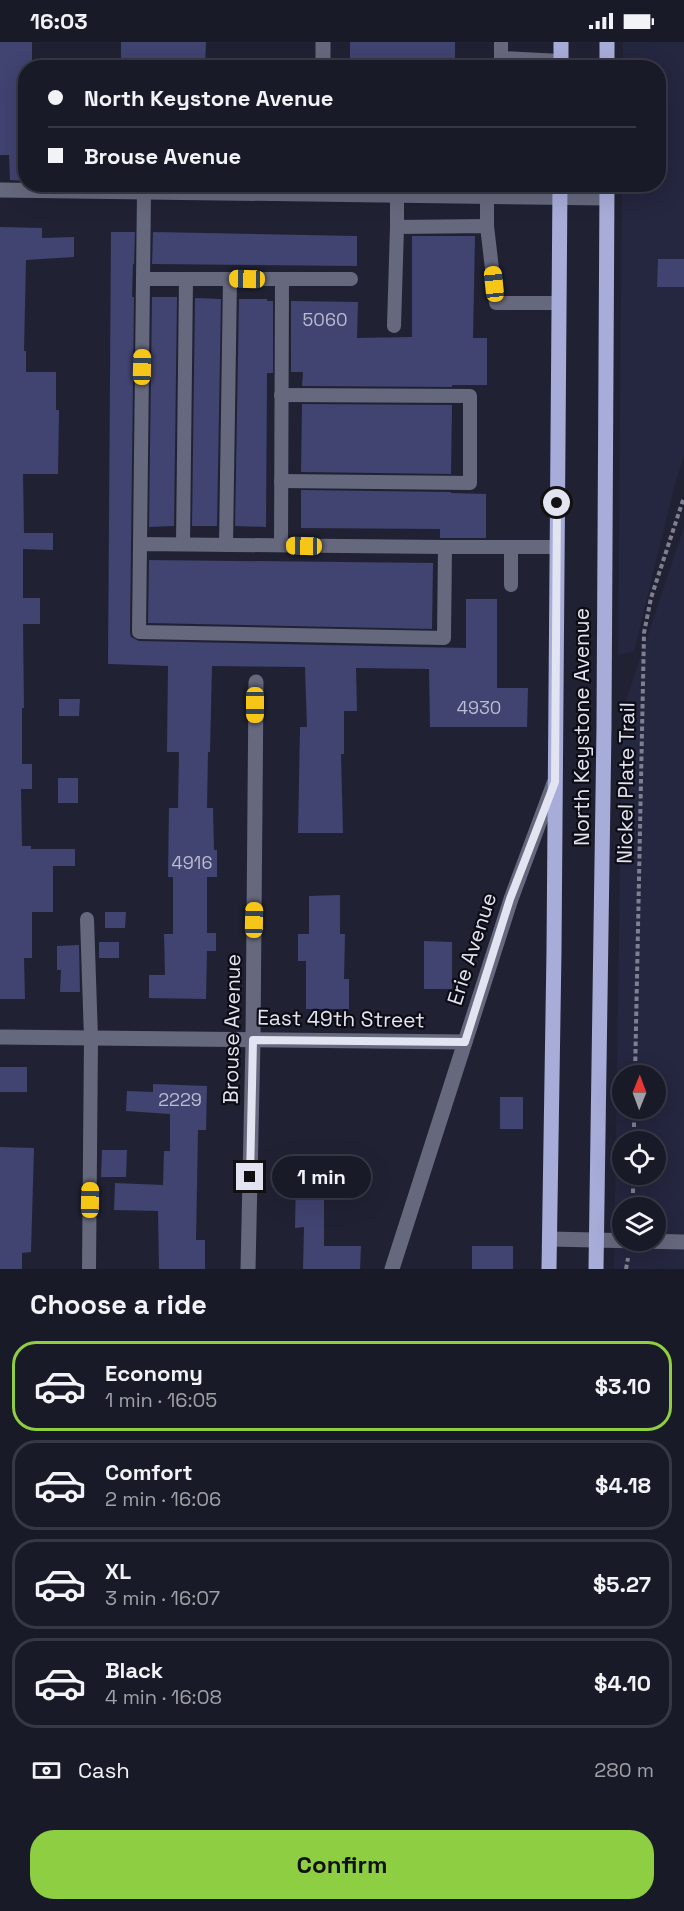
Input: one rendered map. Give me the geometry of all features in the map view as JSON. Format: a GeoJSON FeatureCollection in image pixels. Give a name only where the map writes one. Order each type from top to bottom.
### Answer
{"type":"FeatureCollection","features":[{"type":"Feature","properties":{"kind":"main road"},"geometry":{"type":"LineString","coordinates":[[561,42],[561,60]]}},
{"type":"Feature","properties":{"kind":"main road"},"geometry":{"type":"LineString","coordinates":[[607,42],[607,60]]}},
{"type":"Feature","properties":{"kind":"main road","name":"North Keystone Avenue"},"geometry":{"type":"LineString","coordinates":[[549,1269],[560,192]]}},
{"type":"Feature","properties":{"kind":"main road","name":"North Keystone Avenue"},"geometry":{"type":"LineString","coordinates":[[596,1269],[604,727],[607,192]]}},
{"type":"Feature","properties":{"kind":"street"},"geometry":{"type":"LineString","coordinates":[[323,42],[323,60]]}},
{"type":"Feature","properties":{"kind":"street"},"geometry":{"type":"LineString","coordinates":[[0,190],[18,190]]}},
{"type":"Feature","properties":{"kind":"street"},"geometry":{"type":"LineString","coordinates":[[360,192],[397,195],[487,196],[545,192]]}},
{"type":"Feature","properties":{"kind":"street","name":"Brouse Avenue"},"geometry":{"type":"LineString","coordinates":[[248,1269],[253,1040],[256,682]]}},
{"type":"Feature","properties":{"kind":"street","name":"Erie Avenue"},"geometry":{"type":"LineString","coordinates":[[392,1269],[510,899],[555,782]]}},
{"type":"Feature","properties":{"kind":"street","name":"East 49th Street"},"geometry":{"type":"LineString","coordinates":[[0,1037],[465,1042]]}},
{"type":"Feature","properties":{"kind":"street"},"geometry":{"type":"LineString","coordinates":[[550,1239],[684,1242]]}},
{"type":"Feature","properties":{"kind":"lane"},"geometry":{"type":"LineString","coordinates":[[501,42],[501,58],[521,60]]}},
{"type":"Feature","properties":{"kind":"lane"},"geometry":{"type":"LineString","coordinates":[[144,192],[139,632],[444,638],[445,547]]}},
{"type":"Feature","properties":{"kind":"lane"},"geometry":{"type":"LineString","coordinates":[[394,326],[397,195]]}},
{"type":"Feature","properties":{"kind":"lane"},"geometry":{"type":"LineString","coordinates":[[487,196],[496,303],[559,303]]}},
{"type":"Feature","properties":{"kind":"lane"},"geometry":{"type":"LineString","coordinates":[[397,227],[488,226]]}},
{"type":"Feature","properties":{"kind":"lane"},"geometry":{"type":"LineString","coordinates":[[144,279],[351,279]]}},
{"type":"Feature","properties":{"kind":"lane"},"geometry":{"type":"LineString","coordinates":[[183,544],[186,279]]}},
{"type":"Feature","properties":{"kind":"lane"},"geometry":{"type":"LineString","coordinates":[[226,545],[230,279]]}},
{"type":"Feature","properties":{"kind":"lane"},"geometry":{"type":"LineString","coordinates":[[280,545],[282,279]]}},
{"type":"Feature","properties":{"kind":"lane"},"geometry":{"type":"LineString","coordinates":[[281,395],[470,396],[470,483],[281,481]]}},
{"type":"Feature","properties":{"kind":"lane"},"geometry":{"type":"LineString","coordinates":[[140,544],[557,547]]}},
{"type":"Feature","properties":{"kind":"lane"},"geometry":{"type":"LineString","coordinates":[[511,548],[511,585]]}},
{"type":"Feature","properties":{"kind":"lane"},"geometry":{"type":"LineString","coordinates":[[87,919],[91,1038],[89,1269]]}},
{"type":"Feature","properties":{"kind":"path","name":"Nickel Plate Trail"},"geometry":{"type":"LineString","coordinates":[[635,1065],[644,633],[651,598],[684,497]]}},
{"type":"Feature","properties":{"kind":"shaded area"},"geometry":{"type":"Polygon","coordinates":[[[623,42],[684,42],[684,456],[634,651],[618,655],[622,192],[666,192],[666,60],[623,60],[623,42]]]}},
{"type":"Feature","properties":{"kind":"shaded area"},"geometry":{"type":"Polygon","coordinates":[[[684,527],[684,1269],[614,1269],[614,1251],[666,1251],[666,1197],[615,1197],[615,1185],[666,1185],[666,1131],[616,1131],[616,1119],[666,1119],[666,1065],[617,1065],[622,724],[625,704],[684,527]]]}},
{"type":"Feature","properties":{"kind":"building"},"geometry":{"type":"Polygon","coordinates":[[[0,42],[32,42],[32,60],[18,60],[18,180],[10,180],[9,155],[0,155],[0,42]]]}},
{"type":"Feature","properties":{"kind":"building"},"geometry":{"type":"Polygon","coordinates":[[[121,42],[206,42],[205,60],[121,60],[121,42]]]}},
{"type":"Feature","properties":{"kind":"building"},"geometry":{"type":"Polygon","coordinates":[[[350,42],[455,42],[455,60],[350,60],[350,42]]]}},
{"type":"Feature","properties":{"kind":"building"},"geometry":{"type":"Polygon","coordinates":[[[0,227],[42,228],[42,238],[74,237],[74,257],[26,260],[24,351],[26,351],[26,372],[56,372],[56,410],[59,410],[58,474],[23,474],[24,533],[53,533],[53,550],[23,549],[23,598],[40,598],[40,624],[23,624],[22,764],[32,764],[32,789],[21,789],[22,846],[31,846],[31,849],[75,849],[75,866],[53,866],[53,912],[32,912],[32,958],[24,958],[25,999],[0,999],[0,227]]]}},
{"type":"Feature","properties":{"kind":"building"},"geometry":{"type":"Polygon","coordinates":[[[111,232],[135,232],[132,297],[134,297],[131,637],[139,641],[466,648],[466,599],[497,599],[497,688],[528,688],[527,727],[430,727],[429,669],[356,668],[357,711],[344,711],[344,754],[341,754],[343,833],[298,833],[300,727],[307,727],[305,667],[212,666],[207,808],[213,808],[217,877],[207,877],[207,933],[216,933],[216,951],[207,951],[206,999],[149,998],[149,975],[165,975],[164,934],[173,934],[173,877],[168,877],[169,808],[178,808],[179,752],[167,752],[168,666],[108,664],[111,232]]]}},
{"type":"Feature","properties":{"kind":"building"},"geometry":{"type":"Polygon","coordinates":[[[153,232],[357,236],[357,266],[152,264],[153,232]]]}},
{"type":"Feature","properties":{"kind":"building"},"geometry":{"type":"Polygon","coordinates":[[[412,236],[475,236],[473,338],[487,338],[487,385],[452,385],[452,387],[302,386],[303,372],[291,372],[291,301],[358,302],[357,338],[412,337],[412,236]]]}},
{"type":"Feature","properties":{"kind":"building"},"geometry":{"type":"Polygon","coordinates":[[[658,259],[684,259],[684,287],[657,287],[658,259]]]}},
{"type":"Feature","properties":{"kind":"building"},"geometry":{"type":"Polygon","coordinates":[[[152,297],[177,297],[174,526],[149,527],[152,297]]]}},
{"type":"Feature","properties":{"kind":"building"},"geometry":{"type":"Polygon","coordinates":[[[195,298],[221,299],[217,526],[192,526],[195,298]]]}},
{"type":"Feature","properties":{"kind":"building"},"geometry":{"type":"Polygon","coordinates":[[[239,299],[273,301],[273,373],[267,373],[266,527],[235,526],[239,299]]]}},
{"type":"Feature","properties":{"kind":"building"},"geometry":{"type":"Polygon","coordinates":[[[302,404],[452,405],[451,474],[301,472],[302,404]]]}},
{"type":"Feature","properties":{"kind":"building"},"geometry":{"type":"Polygon","coordinates":[[[301,490],[486,494],[486,538],[440,538],[440,529],[301,528],[301,490]]]}},
{"type":"Feature","properties":{"kind":"building"},"geometry":{"type":"Polygon","coordinates":[[[149,560],[433,563],[432,629],[148,623],[149,560]]]}},
{"type":"Feature","properties":{"kind":"building"},"geometry":{"type":"Polygon","coordinates":[[[59,699],[80,699],[79,716],[59,716],[59,699]]]}},
{"type":"Feature","properties":{"kind":"building"},"geometry":{"type":"Polygon","coordinates":[[[58,778],[78,778],[78,803],[58,803],[58,778]]]}},
{"type":"Feature","properties":{"kind":"building"},"geometry":{"type":"Polygon","coordinates":[[[340,895],[340,934],[345,934],[344,979],[349,979],[349,1009],[306,1009],[306,961],[298,961],[298,934],[309,934],[309,896],[340,895]]]}},
{"type":"Feature","properties":{"kind":"building"},"geometry":{"type":"Polygon","coordinates":[[[105,912],[126,912],[125,928],[105,928],[105,912]]]}},
{"type":"Feature","properties":{"kind":"building"},"geometry":{"type":"Polygon","coordinates":[[[424,941],[452,942],[452,989],[424,989],[424,941]]]}},
{"type":"Feature","properties":{"kind":"building"},"geometry":{"type":"Polygon","coordinates":[[[99,942],[119,942],[119,958],[99,958],[99,942]]]}},
{"type":"Feature","properties":{"kind":"building"},"geometry":{"type":"Polygon","coordinates":[[[79,945],[80,992],[60,992],[61,970],[57,970],[57,946],[79,945]]]}},
{"type":"Feature","properties":{"kind":"building"},"geometry":{"type":"Polygon","coordinates":[[[0,1067],[27,1067],[27,1092],[0,1092],[0,1067]]]}},
{"type":"Feature","properties":{"kind":"building"},"geometry":{"type":"Polygon","coordinates":[[[153,1084],[207,1086],[206,1130],[198,1130],[196,1240],[205,1240],[205,1269],[159,1269],[158,1211],[114,1210],[115,1183],[163,1185],[164,1151],[170,1151],[170,1114],[126,1111],[127,1091],[153,1092],[153,1084]]]}},
{"type":"Feature","properties":{"kind":"building"},"geometry":{"type":"Polygon","coordinates":[[[500,1097],[523,1097],[523,1129],[500,1129],[500,1097]]]}},
{"type":"Feature","properties":{"kind":"building"},"geometry":{"type":"Polygon","coordinates":[[[0,1147],[34,1148],[31,1252],[22,1253],[22,1269],[0,1269],[0,1147]]]}},
{"type":"Feature","properties":{"kind":"building"},"geometry":{"type":"Polygon","coordinates":[[[102,1150],[127,1150],[126,1177],[101,1177],[102,1150]]]}},
{"type":"Feature","properties":{"kind":"building"},"geometry":{"type":"Polygon","coordinates":[[[296,1180],[324,1180],[324,1246],[361,1246],[360,1269],[303,1269],[304,1227],[295,1228],[296,1180]]]}},
{"type":"Feature","properties":{"kind":"building"},"geometry":{"type":"Polygon","coordinates":[[[472,1246],[513,1246],[513,1269],[472,1269],[472,1246]]]}},
{"type":"Feature","properties":{"kind":"route"},"geometry":{"type":"LineString","coordinates":[[250,1177],[253,1040],[465,1042],[510,899],[555,782],[557,503]]}}]}
